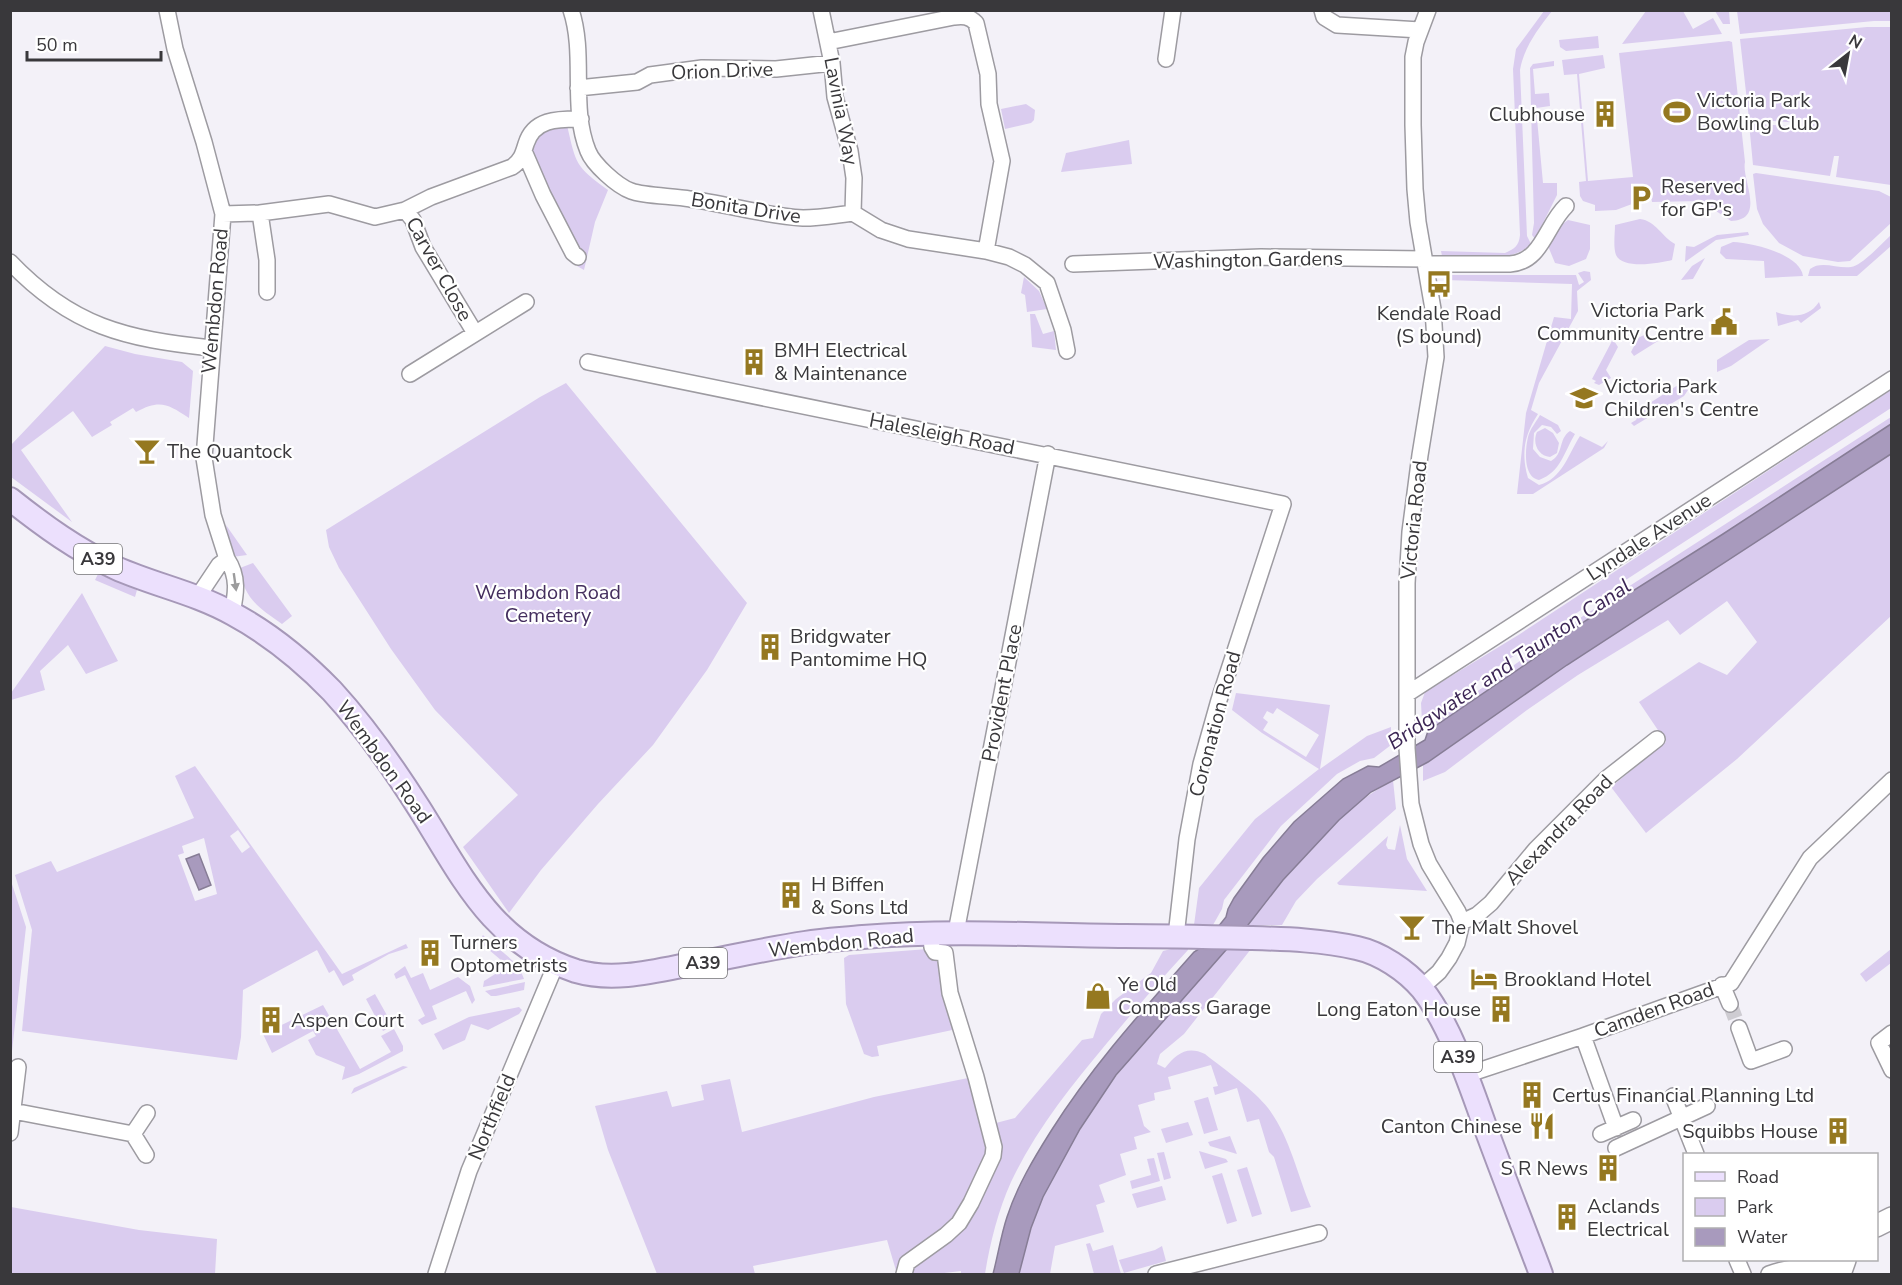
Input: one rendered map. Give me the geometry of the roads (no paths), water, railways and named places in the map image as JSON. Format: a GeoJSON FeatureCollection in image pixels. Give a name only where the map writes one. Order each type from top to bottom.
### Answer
{"type":"FeatureCollection","features":[{"type":"Feature","properties":{"kind":"main road","name":"A39"},"geometry":{"type":"LineString","coordinates":[[10,499],[54,534],[83,551],[117,569],[197,598]]}},
{"type":"Feature","properties":{"kind":"main road","name":"Wembdon Road"},"geometry":{"type":"LineString","coordinates":[[197,598],[232,613],[284,647],[331,690],[388,762],[486,912],[519,941],[556,964],[582,973],[600,975],[644,973],[807,942],[956,932],[1176,936],[1318,942],[1360,948],[1383,958],[1421,988]]}},
{"type":"Feature","properties":{"kind":"main road","name":"A39"},"geometry":{"type":"LineString","coordinates":[[1421,988],[1442,1023],[1466,1075],[1541,1275]]}},
{"type":"Feature","properties":{"kind":"street","name":"Wembdon Road"},"geometry":{"type":"LineString","coordinates":[[167,10],[175,49],[204,142],[223,214],[204,458],[213,515],[227,559],[233,568],[237,591],[232,613]]}},
{"type":"Feature","properties":{"kind":"street","name":"Bonita Drive"},"geometry":{"type":"LineString","coordinates":[[571,10],[578,35],[578,88],[587,148],[592,160],[631,191],[689,198],[802,218],[821,218],[853,213]]}},
{"type":"Feature","properties":{"kind":"street","name":"Lavinia Way"},"geometry":{"type":"LineString","coordinates":[[821,10],[832,63],[835,97],[850,151],[854,178],[853,213]]}},
{"type":"Feature","properties":{"kind":"street"},"geometry":{"type":"LineString","coordinates":[[1166,60],[1173,10]]}},
{"type":"Feature","properties":{"kind":"street"},"geometry":{"type":"LineString","coordinates":[[1322,10],[1324,17],[1337,25],[1420,30]]}},
{"type":"Feature","properties":{"kind":"street","name":"Victoria Road"},"geometry":{"type":"LineString","coordinates":[[1428,10],[1413,57],[1413,125],[1415,189],[1433,309],[1436,357],[1410,532],[1407,583],[1407,748],[1411,804],[1415,825],[1430,864],[1462,922]]}},
{"type":"Feature","properties":{"kind":"street"},"geometry":{"type":"LineString","coordinates":[[828,42],[954,17],[971,18],[976,23],[988,74],[989,104],[1002,161],[987,251]]}},
{"type":"Feature","properties":{"kind":"street","name":"Orion Drive"},"geometry":{"type":"LineString","coordinates":[[578,88],[637,82],[650,75],[702,68],[776,69],[832,63]]}},
{"type":"Feature","properties":{"kind":"street"},"geometry":{"type":"LineString","coordinates":[[405,210],[430,196],[512,167],[522,158],[531,132],[543,123],[561,119],[581,119]]}},
{"type":"Feature","properties":{"kind":"street"},"geometry":{"type":"LineString","coordinates":[[524,151],[543,195],[573,253],[578,257]]}},
{"type":"Feature","properties":{"kind":"street","name":"Carver Close"},"geometry":{"type":"LineString","coordinates":[[223,214],[260,213],[329,204],[375,217],[405,210],[413,220],[423,247],[475,333]]}},
{"type":"Feature","properties":{"kind":"street","name":"Washington Gardens"},"geometry":{"type":"LineString","coordinates":[[1072,264],[1261,257],[1510,264],[1522,262],[1535,253],[1566,206]]}},
{"type":"Feature","properties":{"kind":"street"},"geometry":{"type":"LineString","coordinates":[[260,213],[267,260],[267,292]]}},
{"type":"Feature","properties":{"kind":"street"},"geometry":{"type":"LineString","coordinates":[[853,213],[881,230],[908,239],[987,251],[1025,264],[1047,283],[1064,330],[1067,351]]}},
{"type":"Feature","properties":{"kind":"street"},"geometry":{"type":"LineString","coordinates":[[10,261],[57,302],[82,318],[105,328],[162,343],[211,348]]}},
{"type":"Feature","properties":{"kind":"street","name":"Carver Close"},"geometry":{"type":"LineString","coordinates":[[410,374],[526,302]]}},
{"type":"Feature","properties":{"kind":"street","name":"Halesleigh Road"},"geometry":{"type":"LineString","coordinates":[[588,362],[1048,454],[1283,504],[1279,517]]}},
{"type":"Feature","properties":{"kind":"street","name":"Lyndale Avenue"},"geometry":{"type":"LineString","coordinates":[[1407,694],[1892,379]]}},
{"type":"Feature","properties":{"kind":"street","name":"Provident Place"},"geometry":{"type":"LineString","coordinates":[[956,932],[1048,454]]}},
{"type":"Feature","properties":{"kind":"street","name":"Coronation Road"},"geometry":{"type":"LineString","coordinates":[[1176,936],[1187,839],[1200,764],[1222,689],[1279,517]]}},
{"type":"Feature","properties":{"kind":"street"},"geometry":{"type":"LineString","coordinates":[[197,598],[219,565],[227,559]]}},
{"type":"Feature","properties":{"kind":"street","name":"Alexandra Road"},"geometry":{"type":"LineString","coordinates":[[1462,922],[1477,915],[1491,903],[1536,849],[1606,779],[1658,739]]}},
{"type":"Feature","properties":{"kind":"street","name":"Camden Road"},"geometry":{"type":"LineString","coordinates":[[1466,1075],[1731,983],[1810,858],[1892,780]]}},
{"type":"Feature","properties":{"kind":"street"},"geometry":{"type":"LineString","coordinates":[[1421,988],[1439,972],[1449,958],[1457,944],[1462,922]]}},
{"type":"Feature","properties":{"kind":"street"},"geometry":{"type":"LineString","coordinates":[[904,1275],[907,1263],[959,1223],[993,1156],[994,1147],[976,1077],[950,993],[945,953],[935,952],[930,933]]}},
{"type":"Feature","properties":{"kind":"street","name":"Northfield"},"geometry":{"type":"LineString","coordinates":[[436,1275],[469,1171],[556,964]]}},
{"type":"Feature","properties":{"kind":"street"},"geometry":{"type":"LineString","coordinates":[[1722,985],[1730,1004]]}},
{"type":"Feature","properties":{"kind":"street"},"geometry":{"type":"LineString","coordinates":[[1739,1028],[1751,1061],[1784,1049]]}},
{"type":"Feature","properties":{"kind":"street"},"geometry":{"type":"LineString","coordinates":[[1892,1033],[1880,1043],[1892,1070]]}},
{"type":"Feature","properties":{"kind":"street"},"geometry":{"type":"LineString","coordinates":[[1582,1036],[1616,1128]]}},
{"type":"Feature","properties":{"kind":"street"},"geometry":{"type":"LineString","coordinates":[[10,1133],[18,1067]]}},
{"type":"Feature","properties":{"kind":"street"},"geometry":{"type":"LineString","coordinates":[[1673,1096],[1695,1153]]}},
{"type":"Feature","properties":{"kind":"street"},"geometry":{"type":"LineString","coordinates":[[1616,1148],[1707,1106]]}},
{"type":"Feature","properties":{"kind":"street"},"geometry":{"type":"LineString","coordinates":[[14,1111],[133,1134],[146,1155]]}},
{"type":"Feature","properties":{"kind":"street"},"geometry":{"type":"LineString","coordinates":[[133,1134],[147,1113]]}},
{"type":"Feature","properties":{"kind":"street"},"geometry":{"type":"LineString","coordinates":[[1601,1134],[1633,1120]]}},
{"type":"Feature","properties":{"kind":"street"},"geometry":{"type":"LineString","coordinates":[[1878,1225],[1892,1218]]}},
{"type":"Feature","properties":{"kind":"street"},"geometry":{"type":"LineString","coordinates":[[1162,1274],[1319,1233]]}},
{"type":"Feature","properties":{"kind":"street"},"geometry":{"type":"LineString","coordinates":[[1737,1261],[1743,1275]]}},
{"type":"Feature","properties":{"kind":"street"},"geometry":{"type":"LineString","coordinates":[[1769,1275],[1781,1269],[1842,1267]]}},
{"type":"Feature","properties":{"kind":"water"},"geometry":{"type":"Polygon","coordinates":[[[1891,424],[1891,454],[1567,665],[1428,762],[1371,792],[1339,820],[1283,880],[1248,925],[1116,1075],[1080,1129],[1043,1197],[1031,1228],[1019,1274],[993,1274],[1011,1206],[1032,1162],[1051,1131],[1083,1084],[1119,1039],[1226,917],[1234,898],[1263,858],[1294,822],[1343,779],[1368,766],[1379,767],[1425,740],[1428,731],[1585,621],[1891,424]]]}},
{"type":"Feature","properties":{"kind":"water"},"geometry":{"type":"Polygon","coordinates":[[[199,854],[211,885],[199,890],[186,859],[199,854]]]}},
{"type":"Feature","properties":{"kind":"tunnel"},"geometry":{"type":"LineString","coordinates":[[1730,1004],[1739,1028]]}},
{"type":"Feature","properties":{"kind":"place","name":"Victoria Park Bowling Club"},"geometry":{"type":"Point","coordinates":[1677,112]}},
{"type":"Feature","properties":{"kind":"place","name":"Clubhouse"},"geometry":{"type":"Point","coordinates":[1605,114]}},
{"type":"Feature","properties":{"kind":"place","name":"Reserved for GP's"},"geometry":{"type":"Point","coordinates":[1641,198]}},
{"type":"Feature","properties":{"kind":"place","name":"Kendale Road (S bound)"},"geometry":{"type":"Point","coordinates":[1439,284]}},
{"type":"Feature","properties":{"kind":"place","name":"Victoria Park Community Centre"},"geometry":{"type":"Point","coordinates":[1724,322]}},
{"type":"Feature","properties":{"kind":"place","name":"BMH Electrical & Maintenance"},"geometry":{"type":"Point","coordinates":[754,362]}},
{"type":"Feature","properties":{"kind":"place","name":"Victoria Park Children's Centre"},"geometry":{"type":"Point","coordinates":[1584,398]}},
{"type":"Feature","properties":{"kind":"place","name":"The Quantock"},"geometry":{"type":"Point","coordinates":[147,451]}},
{"type":"Feature","properties":{"kind":"place","name":"Bridgwater Pantomime HQ"},"geometry":{"type":"Point","coordinates":[770,647]}},
{"type":"Feature","properties":{"kind":"place","name":"H Biffen & Sons Ltd"},"geometry":{"type":"Point","coordinates":[791,895]}},
{"type":"Feature","properties":{"kind":"place","name":"The Malt Shovel"},"geometry":{"type":"Point","coordinates":[1412,927]}},
{"type":"Feature","properties":{"kind":"place","name":"Turners Optometrists"},"geometry":{"type":"Point","coordinates":[430,953]}},
{"type":"Feature","properties":{"kind":"place","name":"Brookland Hotel"},"geometry":{"type":"Point","coordinates":[1484,979]}},
{"type":"Feature","properties":{"kind":"place","name":"Ye Old Compass Garage"},"geometry":{"type":"Point","coordinates":[1098,996]}},
{"type":"Feature","properties":{"kind":"place","name":"Long Eaton House"},"geometry":{"type":"Point","coordinates":[1501,1009]}},
{"type":"Feature","properties":{"kind":"place","name":"Aspen Court"},"geometry":{"type":"Point","coordinates":[271,1020]}},
{"type":"Feature","properties":{"kind":"place","name":"Certus Financial Planning Ltd"},"geometry":{"type":"Point","coordinates":[1532,1095]}},
{"type":"Feature","properties":{"kind":"place","name":"Canton Chinese"},"geometry":{"type":"Point","coordinates":[1542,1126]}},
{"type":"Feature","properties":{"kind":"place","name":"Squibbs House"},"geometry":{"type":"Point","coordinates":[1838,1131]}},
{"type":"Feature","properties":{"kind":"place","name":"S R News"},"geometry":{"type":"Point","coordinates":[1608,1168]}},
{"type":"Feature","properties":{"kind":"place","name":"Aclands Electrical"},"geometry":{"type":"Point","coordinates":[1567,1217]}},
{"type":"Feature","properties":{"kind":"park label","name":"Wembdon Road Cemetery"},"geometry":{"type":"Point","coordinates":[548,604]}},
{"type":"Feature","properties":{"kind":"water label","name":"Bridgwater and Taunton Canal"},"geometry":{"type":"Point","coordinates":[1509,664]}}]}
